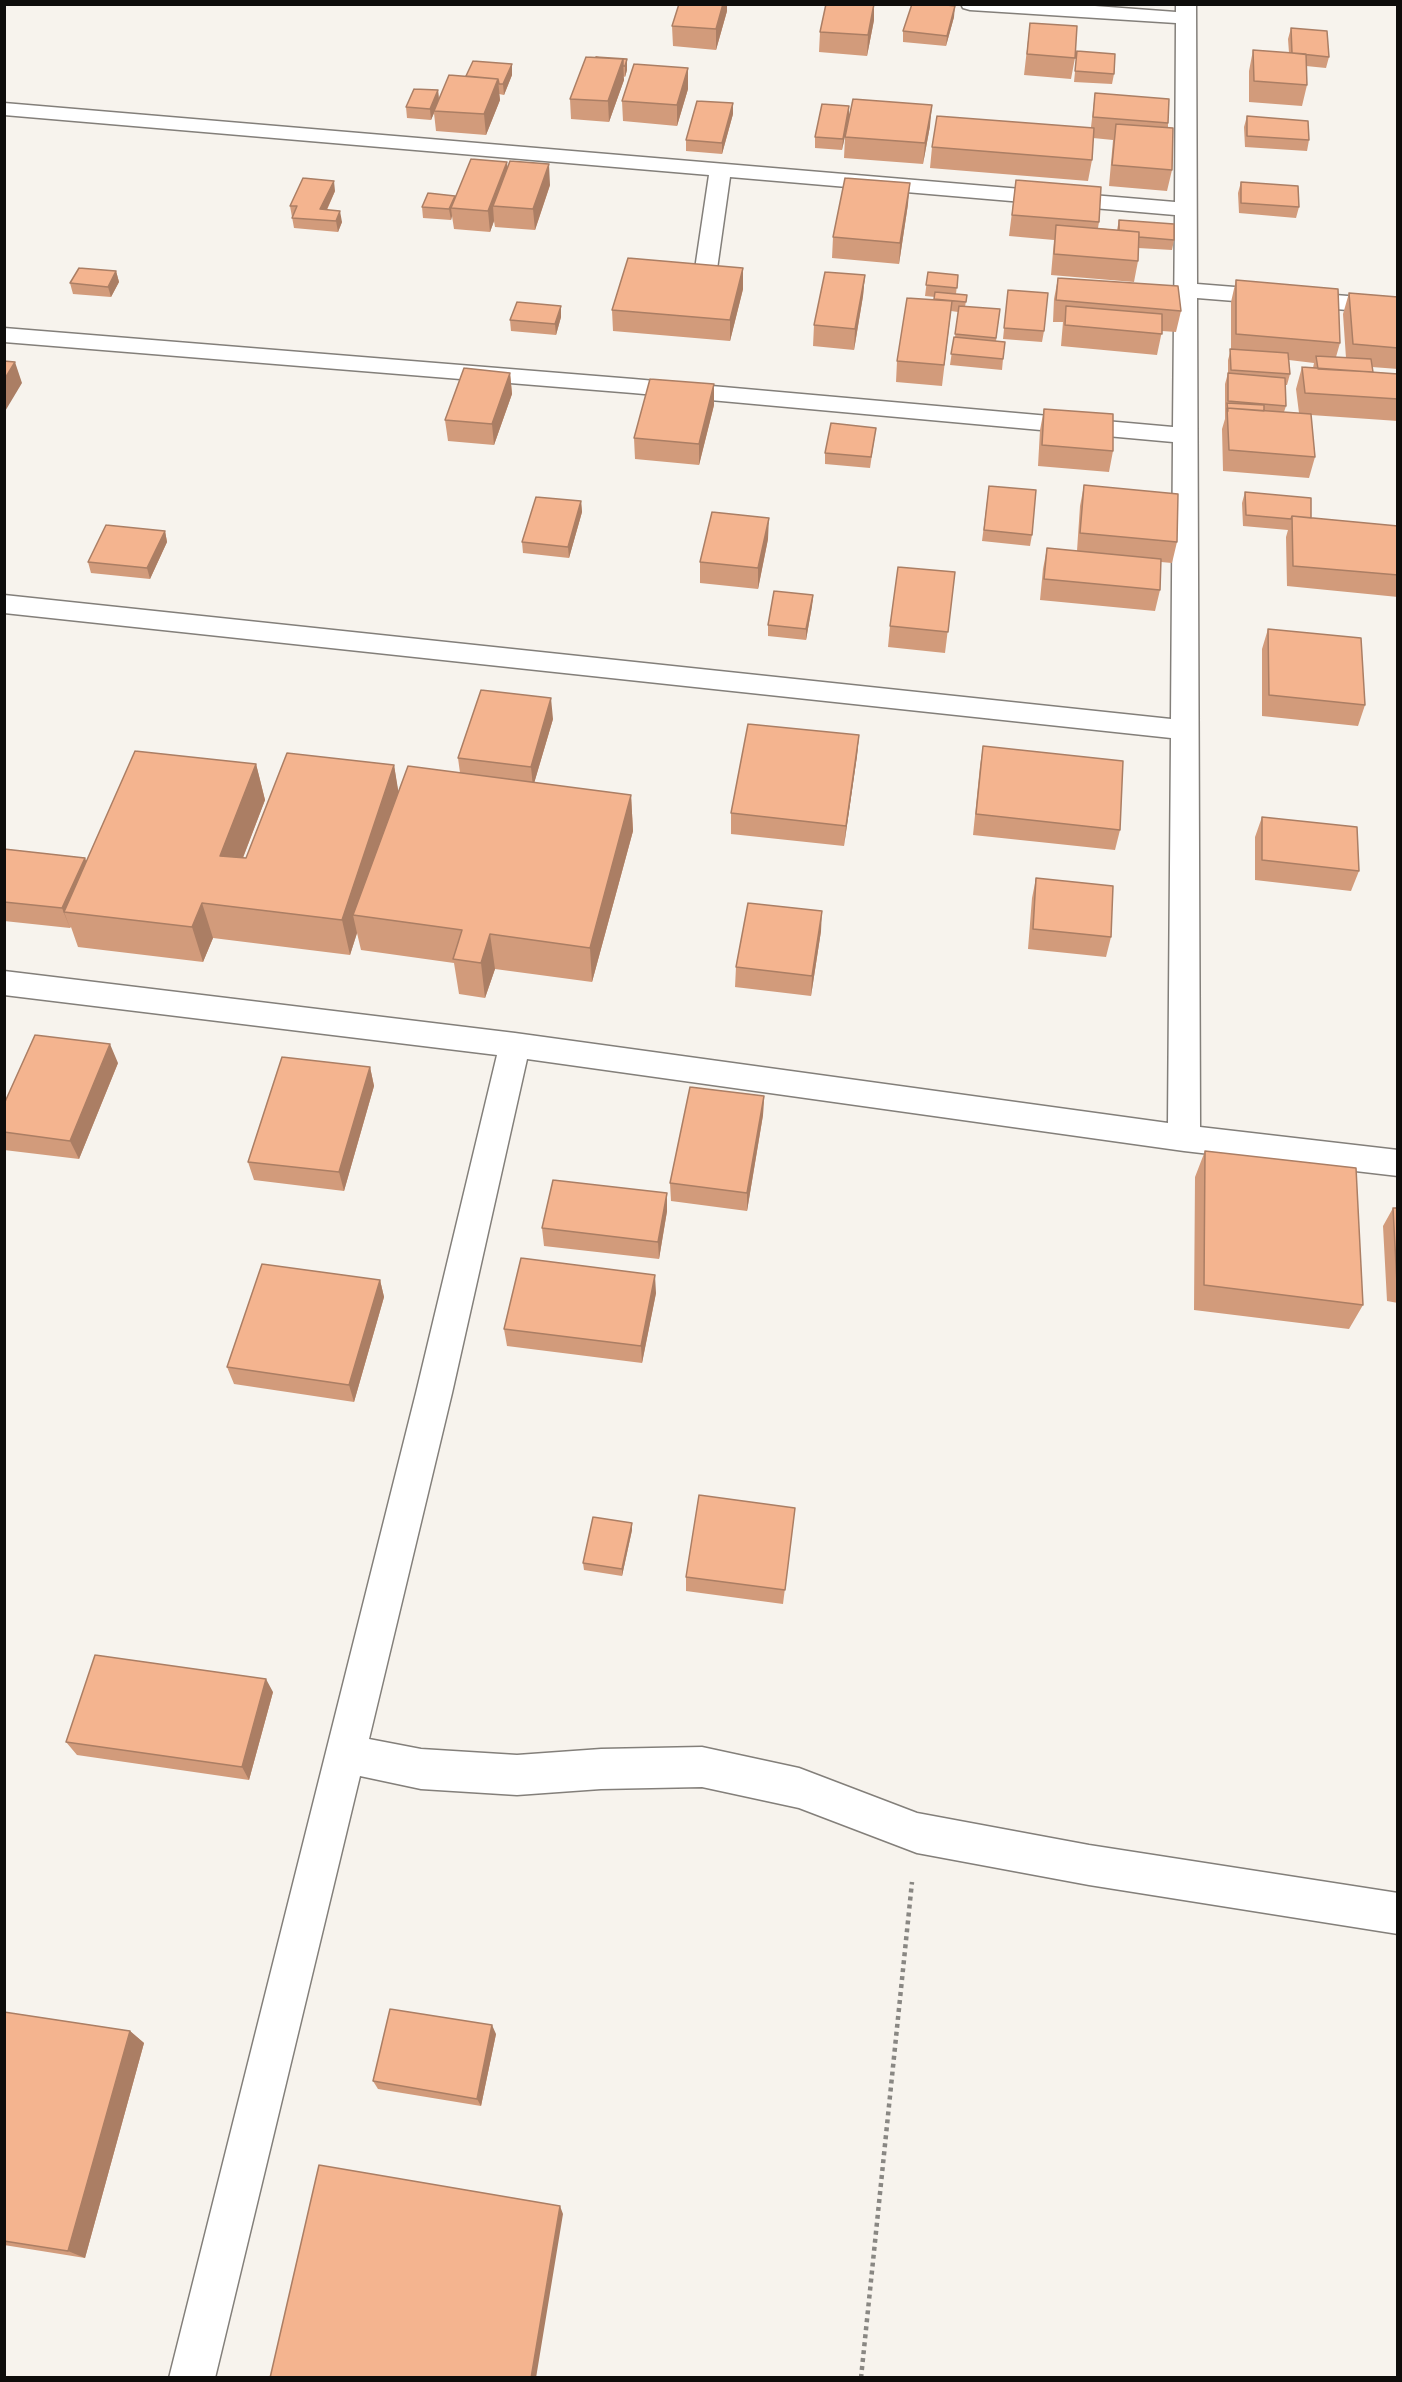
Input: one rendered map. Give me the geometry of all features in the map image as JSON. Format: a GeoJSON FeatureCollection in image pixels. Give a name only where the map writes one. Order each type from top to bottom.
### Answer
{"type":"FeatureCollection","features":[{"type":"Feature","properties":{"kind":"street"},"geometry":{"type":"LineString","coordinates":[[970,4],[1185,11],[1184,1138]]}},
{"type":"Feature","properties":{"kind":"street"},"geometry":{"type":"LineString","coordinates":[[4,109],[1185,209]]}},
{"type":"Feature","properties":{"kind":"street"},"geometry":{"type":"LineString","coordinates":[[706,269],[720,171]]}},
{"type":"Feature","properties":{"kind":"street"},"geometry":{"type":"LineString","coordinates":[[1185,290],[1398,307]]}},
{"type":"Feature","properties":{"kind":"street"},"geometry":{"type":"LineString","coordinates":[[4,335],[609,384],[1185,436]]}},
{"type":"Feature","properties":{"kind":"street"},"geometry":{"type":"LineString","coordinates":[[4,604],[1185,730]]}},
{"type":"Feature","properties":{"kind":"street"},"geometry":{"type":"LineString","coordinates":[[4,983],[515,1045],[1184,1138],[1398,1163]]}},
{"type":"Feature","properties":{"kind":"street"},"geometry":{"type":"LineString","coordinates":[[192,2378],[431,1405],[515,1045]]}},
{"type":"Feature","properties":{"kind":"street"},"geometry":{"type":"LineString","coordinates":[[346,1754],[422,1769],[517,1775],[601,1769],[702,1767],[799,1788],[917,1833],[1089,1865],[1398,1914]]}},
{"type":"Feature","properties":{"kind":"path"},"geometry":{"type":"LineString","coordinates":[[861,2378],[917,1833]]}},
{"type":"Feature","properties":{"kind":"building"},"geometry":{"type":"Polygon","coordinates":[[[679,4],[723,4],[716,29],[672,26],[679,4]]]}},
{"type":"Feature","properties":{"kind":"building"},"geometry":{"type":"Polygon","coordinates":[[[826,4],[874,4],[868,35],[820,32],[826,4]]]}},
{"type":"Feature","properties":{"kind":"building"},"geometry":{"type":"Polygon","coordinates":[[[912,4],[955,6],[947,36],[903,31],[912,4]]]}},
{"type":"Feature","properties":{"kind":"building"},"geometry":{"type":"Polygon","coordinates":[[[1030,23],[1077,26],[1075,58],[1027,54],[1030,23]]]}},
{"type":"Feature","properties":{"kind":"building"},"geometry":{"type":"Polygon","coordinates":[[[1291,28],[1327,31],[1329,57],[1292,53],[1291,28]]]}},
{"type":"Feature","properties":{"kind":"building"},"geometry":{"type":"Polygon","coordinates":[[[1253,50],[1306,54],[1307,85],[1254,81],[1253,50]]]}},
{"type":"Feature","properties":{"kind":"building"},"geometry":{"type":"Polygon","coordinates":[[[1077,51],[1115,54],[1114,74],[1075,71],[1077,51]]]}},
{"type":"Feature","properties":{"kind":"building"},"geometry":{"type":"Polygon","coordinates":[[[586,57],[623,59],[608,101],[570,99],[586,57]]]}},
{"type":"Feature","properties":{"kind":"building"},"geometry":{"type":"Polygon","coordinates":[[[596,57],[627,59],[623,66],[623,59],[596,57]]]}},
{"type":"Feature","properties":{"kind":"building"},"geometry":{"type":"Polygon","coordinates":[[[473,61],[512,64],[503,84],[499,84],[498,79],[466,76],[473,61]]]}},
{"type":"Feature","properties":{"kind":"building"},"geometry":{"type":"Polygon","coordinates":[[[634,64],[688,68],[677,105],[622,101],[634,64]]]}},
{"type":"Feature","properties":{"kind":"building"},"geometry":{"type":"Polygon","coordinates":[[[449,75],[498,79],[484,114],[434,111],[449,75]]]}},
{"type":"Feature","properties":{"kind":"building"},"geometry":{"type":"Polygon","coordinates":[[[414,89],[438,90],[430,109],[406,107],[414,89]]]}},
{"type":"Feature","properties":{"kind":"building"},"geometry":{"type":"Polygon","coordinates":[[[1095,93],[1169,99],[1168,123],[1093,117],[1095,93]]]}},
{"type":"Feature","properties":{"kind":"building"},"geometry":{"type":"Polygon","coordinates":[[[853,99],[932,105],[925,143],[845,137],[853,99]]]}},
{"type":"Feature","properties":{"kind":"building"},"geometry":{"type":"Polygon","coordinates":[[[697,101],[733,103],[722,143],[686,140],[697,101]]]}},
{"type":"Feature","properties":{"kind":"building"},"geometry":{"type":"Polygon","coordinates":[[[822,104],[849,106],[843,139],[815,137],[822,104]]]}},
{"type":"Feature","properties":{"kind":"building"},"geometry":{"type":"Polygon","coordinates":[[[937,116],[1094,128],[1092,160],[932,147],[937,116]]]}},
{"type":"Feature","properties":{"kind":"building"},"geometry":{"type":"Polygon","coordinates":[[[1247,116],[1308,121],[1309,140],[1247,136],[1247,116]]]}},
{"type":"Feature","properties":{"kind":"building"},"geometry":{"type":"Polygon","coordinates":[[[1116,124],[1173,128],[1172,170],[1112,165],[1116,124]]]}},
{"type":"Feature","properties":{"kind":"building"},"geometry":{"type":"Polygon","coordinates":[[[471,159],[507,162],[488,211],[451,208],[471,159]]]}},
{"type":"Feature","properties":{"kind":"building"},"geometry":{"type":"Polygon","coordinates":[[[510,161],[549,164],[533,209],[493,206],[510,161]]]}},
{"type":"Feature","properties":{"kind":"building"},"geometry":{"type":"Polygon","coordinates":[[[303,178],[334,181],[320,209],[340,211],[336,221],[292,218],[297,206],[290,206],[303,178]]]}},
{"type":"Feature","properties":{"kind":"building"},"geometry":{"type":"Polygon","coordinates":[[[845,178],[910,183],[900,243],[833,237],[845,178]]]}},
{"type":"Feature","properties":{"kind":"building"},"geometry":{"type":"Polygon","coordinates":[[[1016,180],[1101,187],[1099,222],[1012,215],[1016,180]]]}},
{"type":"Feature","properties":{"kind":"building"},"geometry":{"type":"Polygon","coordinates":[[[1241,182],[1298,186],[1299,207],[1241,203],[1241,182]]]}},
{"type":"Feature","properties":{"kind":"building"},"geometry":{"type":"Polygon","coordinates":[[[428,193],[455,196],[449,209],[422,207],[428,193]]]}},
{"type":"Feature","properties":{"kind":"building"},"geometry":{"type":"Polygon","coordinates":[[[1119,220],[1174,224],[1174,240],[1139,237],[1139,232],[1119,230],[1119,220]]]}},
{"type":"Feature","properties":{"kind":"building"},"geometry":{"type":"Polygon","coordinates":[[[1056,225],[1139,232],[1138,261],[1054,254],[1056,225]]]}},
{"type":"Feature","properties":{"kind":"building"},"geometry":{"type":"Polygon","coordinates":[[[628,258],[743,268],[730,320],[612,310],[628,258]]]}},
{"type":"Feature","properties":{"kind":"building"},"geometry":{"type":"Polygon","coordinates":[[[79,268],[116,271],[108,287],[70,283],[79,268]]]}},
{"type":"Feature","properties":{"kind":"building"},"geometry":{"type":"Polygon","coordinates":[[[825,272],[865,275],[855,329],[814,325],[825,272]]]}},
{"type":"Feature","properties":{"kind":"building"},"geometry":{"type":"Polygon","coordinates":[[[928,272],[958,275],[957,288],[926,285],[928,272]]]}},
{"type":"Feature","properties":{"kind":"building"},"geometry":{"type":"Polygon","coordinates":[[[1058,278],[1178,286],[1181,311],[1056,300],[1058,278]]]}},
{"type":"Feature","properties":{"kind":"building"},"geometry":{"type":"Polygon","coordinates":[[[1236,280],[1338,289],[1340,343],[1236,334],[1236,280]]]}},
{"type":"Feature","properties":{"kind":"building"},"geometry":{"type":"Polygon","coordinates":[[[1008,290],[1048,293],[1044,331],[1004,328],[1008,290]]]}},
{"type":"Feature","properties":{"kind":"building"},"geometry":{"type":"Polygon","coordinates":[[[935,292],[967,295],[966,302],[934,299],[935,292]]]}},
{"type":"Feature","properties":{"kind":"building"},"geometry":{"type":"Polygon","coordinates":[[[1349,293],[1398,297],[1398,348],[1353,344],[1349,293]]]}},
{"type":"Feature","properties":{"kind":"building"},"geometry":{"type":"Polygon","coordinates":[[[907,298],[952,301],[944,365],[897,361],[907,298]]]}},
{"type":"Feature","properties":{"kind":"building"},"geometry":{"type":"Polygon","coordinates":[[[517,302],[561,306],[555,324],[510,320],[517,302]]]}},
{"type":"Feature","properties":{"kind":"building"},"geometry":{"type":"Polygon","coordinates":[[[959,306],[1000,309],[996,338],[955,334],[959,306]]]}},
{"type":"Feature","properties":{"kind":"building"},"geometry":{"type":"Polygon","coordinates":[[[1066,306],[1162,314],[1162,334],[1065,325],[1066,306]]]}},
{"type":"Feature","properties":{"kind":"building"},"geometry":{"type":"Polygon","coordinates":[[[954,337],[1005,342],[1003,359],[951,354],[954,337]]]}},
{"type":"Feature","properties":{"kind":"building"},"geometry":{"type":"Polygon","coordinates":[[[1230,349],[1288,353],[1290,374],[1231,370],[1230,349]]]}},
{"type":"Feature","properties":{"kind":"building"},"geometry":{"type":"Polygon","coordinates":[[[1316,356],[1371,359],[1373,372],[1318,369],[1316,356]]]}},
{"type":"Feature","properties":{"kind":"building"},"geometry":{"type":"Polygon","coordinates":[[[4,361],[15,362],[4,380],[4,361]]]}},
{"type":"Feature","properties":{"kind":"building"},"geometry":{"type":"Polygon","coordinates":[[[1302,367],[1398,374],[1398,399],[1305,393],[1302,367]]]}},
{"type":"Feature","properties":{"kind":"building"},"geometry":{"type":"Polygon","coordinates":[[[464,368],[510,373],[492,424],[445,420],[464,368]]]}},
{"type":"Feature","properties":{"kind":"building"},"geometry":{"type":"Polygon","coordinates":[[[1228,373],[1285,378],[1286,406],[1228,401],[1228,373]]]}},
{"type":"Feature","properties":{"kind":"building"},"geometry":{"type":"Polygon","coordinates":[[[650,379],[714,384],[699,444],[634,438],[650,379]]]}},
{"type":"Feature","properties":{"kind":"building"},"geometry":{"type":"Polygon","coordinates":[[[1227,403],[1264,405],[1264,411],[1228,408],[1227,403]]]}},
{"type":"Feature","properties":{"kind":"building"},"geometry":{"type":"Polygon","coordinates":[[[1227,408],[1311,414],[1315,457],[1229,450],[1227,408]]]}},
{"type":"Feature","properties":{"kind":"building"},"geometry":{"type":"Polygon","coordinates":[[[1044,409],[1113,414],[1113,451],[1042,445],[1044,409]]]}},
{"type":"Feature","properties":{"kind":"building"},"geometry":{"type":"Polygon","coordinates":[[[831,423],[876,428],[871,457],[825,453],[831,423]]]}},
{"type":"Feature","properties":{"kind":"building"},"geometry":{"type":"Polygon","coordinates":[[[1084,485],[1178,494],[1177,542],[1080,533],[1084,485]]]}},
{"type":"Feature","properties":{"kind":"building"},"geometry":{"type":"Polygon","coordinates":[[[989,486],[1036,490],[1032,535],[984,530],[989,486]]]}},
{"type":"Feature","properties":{"kind":"building"},"geometry":{"type":"Polygon","coordinates":[[[1245,492],[1311,498],[1311,518],[1292,516],[1291,519],[1246,515],[1245,492]]]}},
{"type":"Feature","properties":{"kind":"building"},"geometry":{"type":"Polygon","coordinates":[[[536,497],[581,501],[568,547],[522,542],[536,497]]]}},
{"type":"Feature","properties":{"kind":"building"},"geometry":{"type":"Polygon","coordinates":[[[712,512],[769,518],[758,568],[700,562],[712,512]]]}},
{"type":"Feature","properties":{"kind":"building"},"geometry":{"type":"Polygon","coordinates":[[[1292,516],[1398,526],[1398,575],[1293,566],[1292,516]]]}},
{"type":"Feature","properties":{"kind":"building"},"geometry":{"type":"Polygon","coordinates":[[[106,525],[165,531],[147,568],[88,562],[106,525]]]}},
{"type":"Feature","properties":{"kind":"building"},"geometry":{"type":"Polygon","coordinates":[[[1047,548],[1161,559],[1160,590],[1044,579],[1047,548]]]}},
{"type":"Feature","properties":{"kind":"building"},"geometry":{"type":"Polygon","coordinates":[[[898,567],[955,572],[948,632],[890,626],[898,567]]]}},
{"type":"Feature","properties":{"kind":"building"},"geometry":{"type":"Polygon","coordinates":[[[774,591],[813,595],[806,629],[768,625],[774,591]]]}},
{"type":"Feature","properties":{"kind":"building"},"geometry":{"type":"Polygon","coordinates":[[[1268,629],[1361,638],[1365,705],[1269,695],[1268,629]]]}},
{"type":"Feature","properties":{"kind":"building"},"geometry":{"type":"Polygon","coordinates":[[[481,690],[551,698],[531,767],[458,758],[481,690]]]}},
{"type":"Feature","properties":{"kind":"building"},"geometry":{"type":"Polygon","coordinates":[[[748,724],[859,735],[846,826],[731,813],[748,724]]]}},
{"type":"Feature","properties":{"kind":"building"},"geometry":{"type":"Polygon","coordinates":[[[983,746],[1123,761],[1120,830],[976,814],[983,746]]]}},
{"type":"Feature","properties":{"kind":"building"},"geometry":{"type":"Polygon","coordinates":[[[135,751],[256,764],[220,856],[246,858],[287,753],[394,765],[342,920],[202,903],[192,927],[64,912],[135,751]]]}},
{"type":"Feature","properties":{"kind":"building"},"geometry":{"type":"Polygon","coordinates":[[[408,766],[631,795],[590,948],[490,934],[481,963],[453,959],[462,930],[353,915],[408,766]]]}},
{"type":"Feature","properties":{"kind":"building"},"geometry":{"type":"Polygon","coordinates":[[[1262,817],[1357,827],[1359,871],[1262,860],[1262,817]]]}},
{"type":"Feature","properties":{"kind":"building"},"geometry":{"type":"Polygon","coordinates":[[[4,849],[85,858],[62,908],[4,902],[4,849]]]}},
{"type":"Feature","properties":{"kind":"building"},"geometry":{"type":"Polygon","coordinates":[[[1036,878],[1113,886],[1111,937],[1033,929],[1036,878]]]}},
{"type":"Feature","properties":{"kind":"building"},"geometry":{"type":"Polygon","coordinates":[[[748,903],[822,911],[812,976],[736,967],[748,903]]]}},
{"type":"Feature","properties":{"kind":"building"},"geometry":{"type":"Polygon","coordinates":[[[35,1035],[110,1044],[70,1141],[4,1132],[4,1104],[35,1035]]]}},
{"type":"Feature","properties":{"kind":"building"},"geometry":{"type":"Polygon","coordinates":[[[282,1057],[370,1067],[339,1172],[248,1162],[282,1057]]]}},
{"type":"Feature","properties":{"kind":"building"},"geometry":{"type":"Polygon","coordinates":[[[690,1087],[764,1096],[747,1193],[670,1183],[690,1087]]]}},
{"type":"Feature","properties":{"kind":"building"},"geometry":{"type":"Polygon","coordinates":[[[1205,1151],[1356,1168],[1363,1305],[1204,1285],[1205,1151]]]}},
{"type":"Feature","properties":{"kind":"building"},"geometry":{"type":"Polygon","coordinates":[[[553,1180],[667,1193],[658,1242],[542,1228],[553,1180]]]}},
{"type":"Feature","properties":{"kind":"building"},"geometry":{"type":"Polygon","coordinates":[[[1393,1208],[1398,1208],[1398,1284],[1397,1284],[1393,1208]]]}},
{"type":"Feature","properties":{"kind":"building"},"geometry":{"type":"Polygon","coordinates":[[[521,1258],[655,1275],[641,1346],[504,1329],[521,1258]]]}},
{"type":"Feature","properties":{"kind":"building"},"geometry":{"type":"Polygon","coordinates":[[[262,1264],[380,1280],[349,1385],[227,1367],[262,1264]]]}},
{"type":"Feature","properties":{"kind":"building"},"geometry":{"type":"Polygon","coordinates":[[[699,1495],[795,1508],[785,1590],[686,1577],[699,1495]]]}},
{"type":"Feature","properties":{"kind":"building"},"geometry":{"type":"Polygon","coordinates":[[[593,1517],[632,1523],[622,1569],[583,1563],[593,1517]]]}},
{"type":"Feature","properties":{"kind":"building"},"geometry":{"type":"Polygon","coordinates":[[[95,1655],[266,1679],[242,1767],[66,1742],[95,1655]]]}},
{"type":"Feature","properties":{"kind":"building"},"geometry":{"type":"Polygon","coordinates":[[[390,2009],[492,2025],[477,2099],[373,2081],[390,2009]]]}},
{"type":"Feature","properties":{"kind":"building"},"geometry":{"type":"Polygon","coordinates":[[[4,2012],[130,2031],[68,2251],[4,2241],[4,2012]]]}},
{"type":"Feature","properties":{"kind":"building"},"geometry":{"type":"Polygon","coordinates":[[[319,2165],[560,2206],[531,2378],[270,2378],[319,2165]]]}}]}
